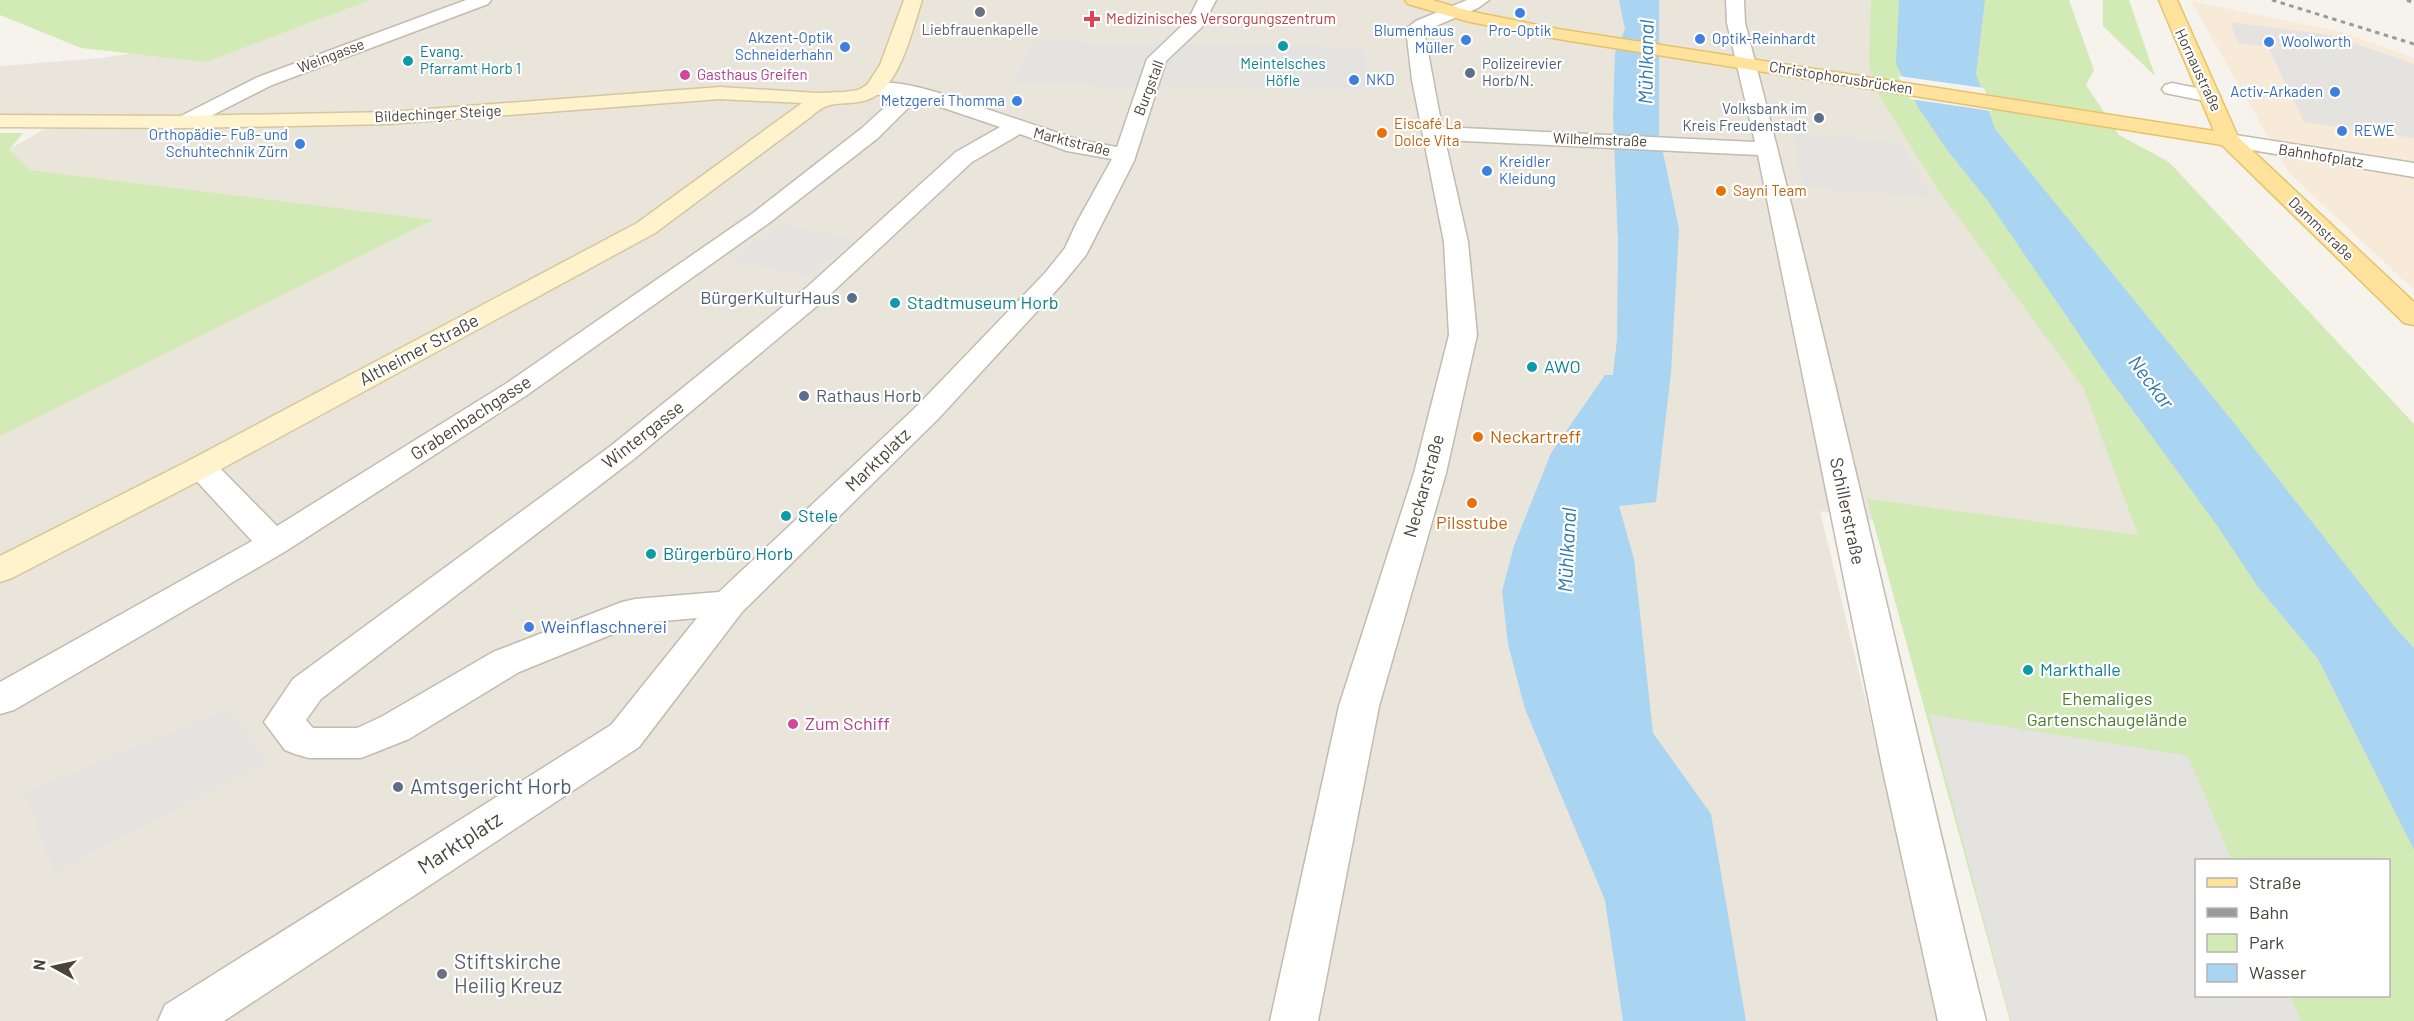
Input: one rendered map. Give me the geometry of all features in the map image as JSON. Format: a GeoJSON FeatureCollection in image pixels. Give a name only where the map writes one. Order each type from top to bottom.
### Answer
{"type":"FeatureCollection","features":[{"type":"Feature","properties":{"kind":"main road"},"geometry":{"type":"LineString","coordinates":[[1414,0],[1467,7]]}},
{"type":"Feature","properties":{"kind":"main road","name":"Hornaustraße"},"geometry":{"type":"LineString","coordinates":[[2168,0],[2173,17],[2229,140]]}},
{"type":"Feature","properties":{"kind":"main road","name":"Christophorusbrücken"},"geometry":{"type":"LineString","coordinates":[[1467,7],[1606,42],[2229,140]]}},
{"type":"Feature","properties":{"kind":"main road","name":"Dammstraße"},"geometry":{"type":"LineString","coordinates":[[2229,140],[2414,317]]}},
{"type":"Feature","properties":{"kind":"street","name":"Weingasse"},"geometry":{"type":"LineString","coordinates":[[184,122],[265,81],[482,0]]}},
{"type":"Feature","properties":{"kind":"street"},"geometry":{"type":"LineString","coordinates":[[874,89],[890,65],[914,0]]}},
{"type":"Feature","properties":{"kind":"street","name":"Burgstall"},"geometry":{"type":"LineString","coordinates":[[1125,155],[1157,59],[1196,23],[1207,0]]}},
{"type":"Feature","properties":{"kind":"street","name":"Schillerstraße"},"geometry":{"type":"LineString","coordinates":[[1735,0],[1736,23],[1767,149],[1904,771],[1962,1021]]}},
{"type":"Feature","properties":{"kind":"street","name":"Neckarstraße"},"geometry":{"type":"LineString","coordinates":[[1294,1021],[1359,706],[1430,473],[1463,335],[1456,242],[1414,29],[1467,7]]}},
{"type":"Feature","properties":{"kind":"street","name":"Bildechinger Steige"},"geometry":{"type":"LineString","coordinates":[[0,121],[184,122],[389,118],[720,93],[782,94],[818,99],[863,95],[874,89]]}},
{"type":"Feature","properties":{"kind":"street","name":"Marktstraße"},"geometry":{"type":"LineString","coordinates":[[874,89],[913,92],[1015,128],[1075,146],[1125,155],[1089,222],[1077,250],[1023,313]]}},
{"type":"Feature","properties":{"kind":"street"},"geometry":{"type":"LineString","coordinates":[[2172,89],[2210,96]]}},
{"type":"Feature","properties":{"kind":"street","name":"Grabenbachgasse"},"geometry":{"type":"LineString","coordinates":[[0,700],[274,543],[517,389],[775,208],[870,133],[913,92]]}},
{"type":"Feature","properties":{"kind":"street","name":"Altheimer Straße"},"geometry":{"type":"LineString","coordinates":[[0,570],[201,467],[646,228],[805,112],[818,99]]}},
{"type":"Feature","properties":{"kind":"street","name":"Wintergasse"},"geometry":{"type":"LineString","coordinates":[[729,603],[635,611],[506,662],[395,729],[361,743],[309,743],[299,739],[284,722],[307,689],[623,452],[815,294],[964,157],[1015,128]]}},
{"type":"Feature","properties":{"kind":"street","name":"Wilhelmstraße"},"geometry":{"type":"LineString","coordinates":[[1433,133],[1767,149]]}},
{"type":"Feature","properties":{"kind":"street","name":"Bahnhofplatz"},"geometry":{"type":"LineString","coordinates":[[2229,140],[2414,170]]}},
{"type":"Feature","properties":{"kind":"street","name":"Marktplatz"},"geometry":{"type":"LineString","coordinates":[[182,1021],[625,736],[729,603],[928,412],[1023,313]]}},
{"type":"Feature","properties":{"kind":"street"},"geometry":{"type":"LineString","coordinates":[[201,467],[274,543]]}},
{"type":"Feature","properties":{"kind":"shaded area"},"geometry":{"type":"Polygon","coordinates":[[[346,0],[1892,0],[2219,550],[2054,550],[1820,511],[1943,1021],[0,1021],[0,436],[431,221],[29,170],[8,150],[64,118],[0,115],[0,66],[102,58],[233,37],[346,0]]]}},
{"type":"Feature","properties":{"kind":"shaded area"},"geometry":{"type":"Polygon","coordinates":[[[2191,1],[2342,32],[2414,58],[2414,290],[2288,172],[2191,1]]]}},
{"type":"Feature","properties":{"kind":"shaded area","name":"Activ-Arkaden"},"geometry":{"type":"Polygon","coordinates":[[[2230,22],[2331,35],[2414,64],[2414,138],[2304,122],[2268,47],[2238,43],[2230,22]]]}},
{"type":"Feature","properties":{"kind":"shaded area"},"geometry":{"type":"Polygon","coordinates":[[[1033,42],[1364,46],[1371,90],[1011,84],[1033,42]]]}},
{"type":"Feature","properties":{"kind":"shaded area"},"geometry":{"type":"Polygon","coordinates":[[[1793,134],[1900,142],[1933,198],[1803,187],[1793,134]]]}},
{"type":"Feature","properties":{"kind":"shaded area"},"geometry":{"type":"Polygon","coordinates":[[[782,224],[856,239],[806,276],[728,260],[782,224]]]}},
{"type":"Feature","properties":{"kind":"shaded area"},"geometry":{"type":"Polygon","coordinates":[[[226,710],[271,760],[55,872],[24,792],[226,710]]]}},
{"type":"Feature","properties":{"kind":"shaded area"},"geometry":{"type":"Polygon","coordinates":[[[1929,714],[2188,756],[2232,859],[2195,859],[2195,997],[2290,997],[2301,1021],[2011,1021],[1929,714]]]}},
{"type":"Feature","properties":{"kind":"green space"},"geometry":{"type":"Polygon","coordinates":[[[0,0],[370,0],[206,62],[81,48],[0,15],[0,0]]]}},
{"type":"Feature","properties":{"kind":"green space","name":"Ehemaliges Gartenschaugelände"},"geometry":{"type":"Polygon","coordinates":[[[1871,0],[2069,0],[2094,70],[2086,85],[2119,135],[2169,162],[2414,424],[2414,648],[2393,625],[2258,587],[2318,659],[2414,850],[2414,1021],[2010,1021],[1867,499],[2138,535],[2084,389],[1937,188],[1876,91],[1869,61],[1871,0]]]}},
{"type":"Feature","properties":{"kind":"green space"},"geometry":{"type":"Polygon","coordinates":[[[2103,0],[2129,0],[2155,76],[2103,26],[2103,0]]]}},
{"type":"Feature","properties":{"kind":"green space"},"geometry":{"type":"Polygon","coordinates":[[[0,133],[23,133],[9,150],[30,170],[433,220],[0,436],[0,133]]]}},
{"type":"Feature","properties":{"kind":"water","name":"Mühlkanal"},"geometry":{"type":"Polygon","coordinates":[[[1619,0],[1659,0],[1659,133],[1679,229],[1671,372],[1656,502],[1619,506],[1634,559],[1653,733],[1711,814],[1746,1021],[1623,1021],[1605,900],[1525,709],[1508,644],[1502,591],[1514,546],[1551,453],[1605,375],[1613,375],[1617,339],[1618,243],[1613,116],[1615,53],[1625,29],[1619,0]]]}},
{"type":"Feature","properties":{"kind":"water","name":"Neckar"},"geometry":{"type":"Polygon","coordinates":[[[1899,0],[1985,0],[1976,74],[1995,129],[2234,423],[2393,625],[2414,648],[2414,850],[2318,659],[2258,587],[2214,521],[2106,374],[1988,201],[1948,151],[1919,109],[1896,64],[1899,0]]]}},
{"type":"Feature","properties":{"kind":"pier"},"geometry":{"type":"Polygon","coordinates":[[[1898,76],[1984,88],[1992,111],[1910,99],[1898,76]]]}},
{"type":"Feature","properties":{"kind":"railway"},"geometry":{"type":"LineString","coordinates":[[2272,0],[2414,44]]}},
{"type":"Feature","properties":{"kind":"railway"},"geometry":{"type":"LineString","coordinates":[[2407,0],[2414,3]]}},
{"type":"Feature","properties":{"kind":"place","name":"Liebfrauenkapelle"},"geometry":{"type":"Point","coordinates":[980,12]}},
{"type":"Feature","properties":{"kind":"place","name":"Pro-Optik"},"geometry":{"type":"Point","coordinates":[1520,13]}},
{"type":"Feature","properties":{"kind":"place","name":"Medizinisches Versorgungszentrum"},"geometry":{"type":"Point","coordinates":[1092,19]}},
{"type":"Feature","properties":{"kind":"place","name":"Optik-Reinhardt"},"geometry":{"type":"Point","coordinates":[1700,39]}},
{"type":"Feature","properties":{"kind":"place","name":"Blumenhaus Müller"},"geometry":{"type":"Point","coordinates":[1466,40]}},
{"type":"Feature","properties":{"kind":"place","name":"Woolworth"},"geometry":{"type":"Point","coordinates":[2269,42]}},
{"type":"Feature","properties":{"kind":"place","name":"Meintelsches Höfle"},"geometry":{"type":"Point","coordinates":[1283,46]}},
{"type":"Feature","properties":{"kind":"place","name":"Akzent-Optik Schneiderhahn"},"geometry":{"type":"Point","coordinates":[845,47]}},
{"type":"Feature","properties":{"kind":"place","name":"Evang. Pfarramt Horb 1"},"geometry":{"type":"Point","coordinates":[408,61]}},
{"type":"Feature","properties":{"kind":"place","name":"Polizeirevier Horb/N."},"geometry":{"type":"Point","coordinates":[1470,73]}},
{"type":"Feature","properties":{"kind":"place","name":"Gasthaus Greifen"},"geometry":{"type":"Point","coordinates":[685,75]}},
{"type":"Feature","properties":{"kind":"place","name":"NKD"},"geometry":{"type":"Point","coordinates":[1354,80]}},
{"type":"Feature","properties":{"kind":"place","name":"Activ-Arkaden"},"geometry":{"type":"Point","coordinates":[2335,92]}},
{"type":"Feature","properties":{"kind":"place","name":"Metzgerei Thomma"},"geometry":{"type":"Point","coordinates":[1017,101]}},
{"type":"Feature","properties":{"kind":"place","name":"Volksbank im Kreis Freudenstadt"},"geometry":{"type":"Point","coordinates":[1819,118]}},
{"type":"Feature","properties":{"kind":"place","name":"REWE"},"geometry":{"type":"Point","coordinates":[2342,131]}},
{"type":"Feature","properties":{"kind":"place","name":"Eiscafé La Dolce Vita"},"geometry":{"type":"Point","coordinates":[1382,133]}},
{"type":"Feature","properties":{"kind":"place","name":"Orthopädie- Fuß- und Schuhtechnik Zürn"},"geometry":{"type":"Point","coordinates":[300,144]}},
{"type":"Feature","properties":{"kind":"place","name":"Kreidler Kleidung"},"geometry":{"type":"Point","coordinates":[1487,171]}},
{"type":"Feature","properties":{"kind":"place","name":"Sayni Team"},"geometry":{"type":"Point","coordinates":[1721,191]}},
{"type":"Feature","properties":{"kind":"place","name":"BürgerKulturHaus"},"geometry":{"type":"Point","coordinates":[852,298]}},
{"type":"Feature","properties":{"kind":"place","name":"Stadtmuseum Horb"},"geometry":{"type":"Point","coordinates":[895,303]}},
{"type":"Feature","properties":{"kind":"place","name":"AWO"},"geometry":{"type":"Point","coordinates":[1532,367]}},
{"type":"Feature","properties":{"kind":"place","name":"Rathaus Horb"},"geometry":{"type":"Point","coordinates":[804,396]}},
{"type":"Feature","properties":{"kind":"place","name":"Neckartreff"},"geometry":{"type":"Point","coordinates":[1478,437]}},
{"type":"Feature","properties":{"kind":"place","name":"Pilsstube"},"geometry":{"type":"Point","coordinates":[1472,503]}},
{"type":"Feature","properties":{"kind":"place","name":"Stele"},"geometry":{"type":"Point","coordinates":[786,516]}},
{"type":"Feature","properties":{"kind":"place","name":"Bürgerbüro Horb"},"geometry":{"type":"Point","coordinates":[651,554]}},
{"type":"Feature","properties":{"kind":"place","name":"Weinflaschnerei"},"geometry":{"type":"Point","coordinates":[529,627]}},
{"type":"Feature","properties":{"kind":"place","name":"Markthalle"},"geometry":{"type":"Point","coordinates":[2028,670]}},
{"type":"Feature","properties":{"kind":"place","name":"Zum Schiff"},"geometry":{"type":"Point","coordinates":[793,724]}},
{"type":"Feature","properties":{"kind":"place","name":"Amtsgericht Horb"},"geometry":{"type":"Point","coordinates":[398,787]}},
{"type":"Feature","properties":{"kind":"place","name":"Stiftskirche Heilig Kreuz"},"geometry":{"type":"Point","coordinates":[442,974]}}]}
